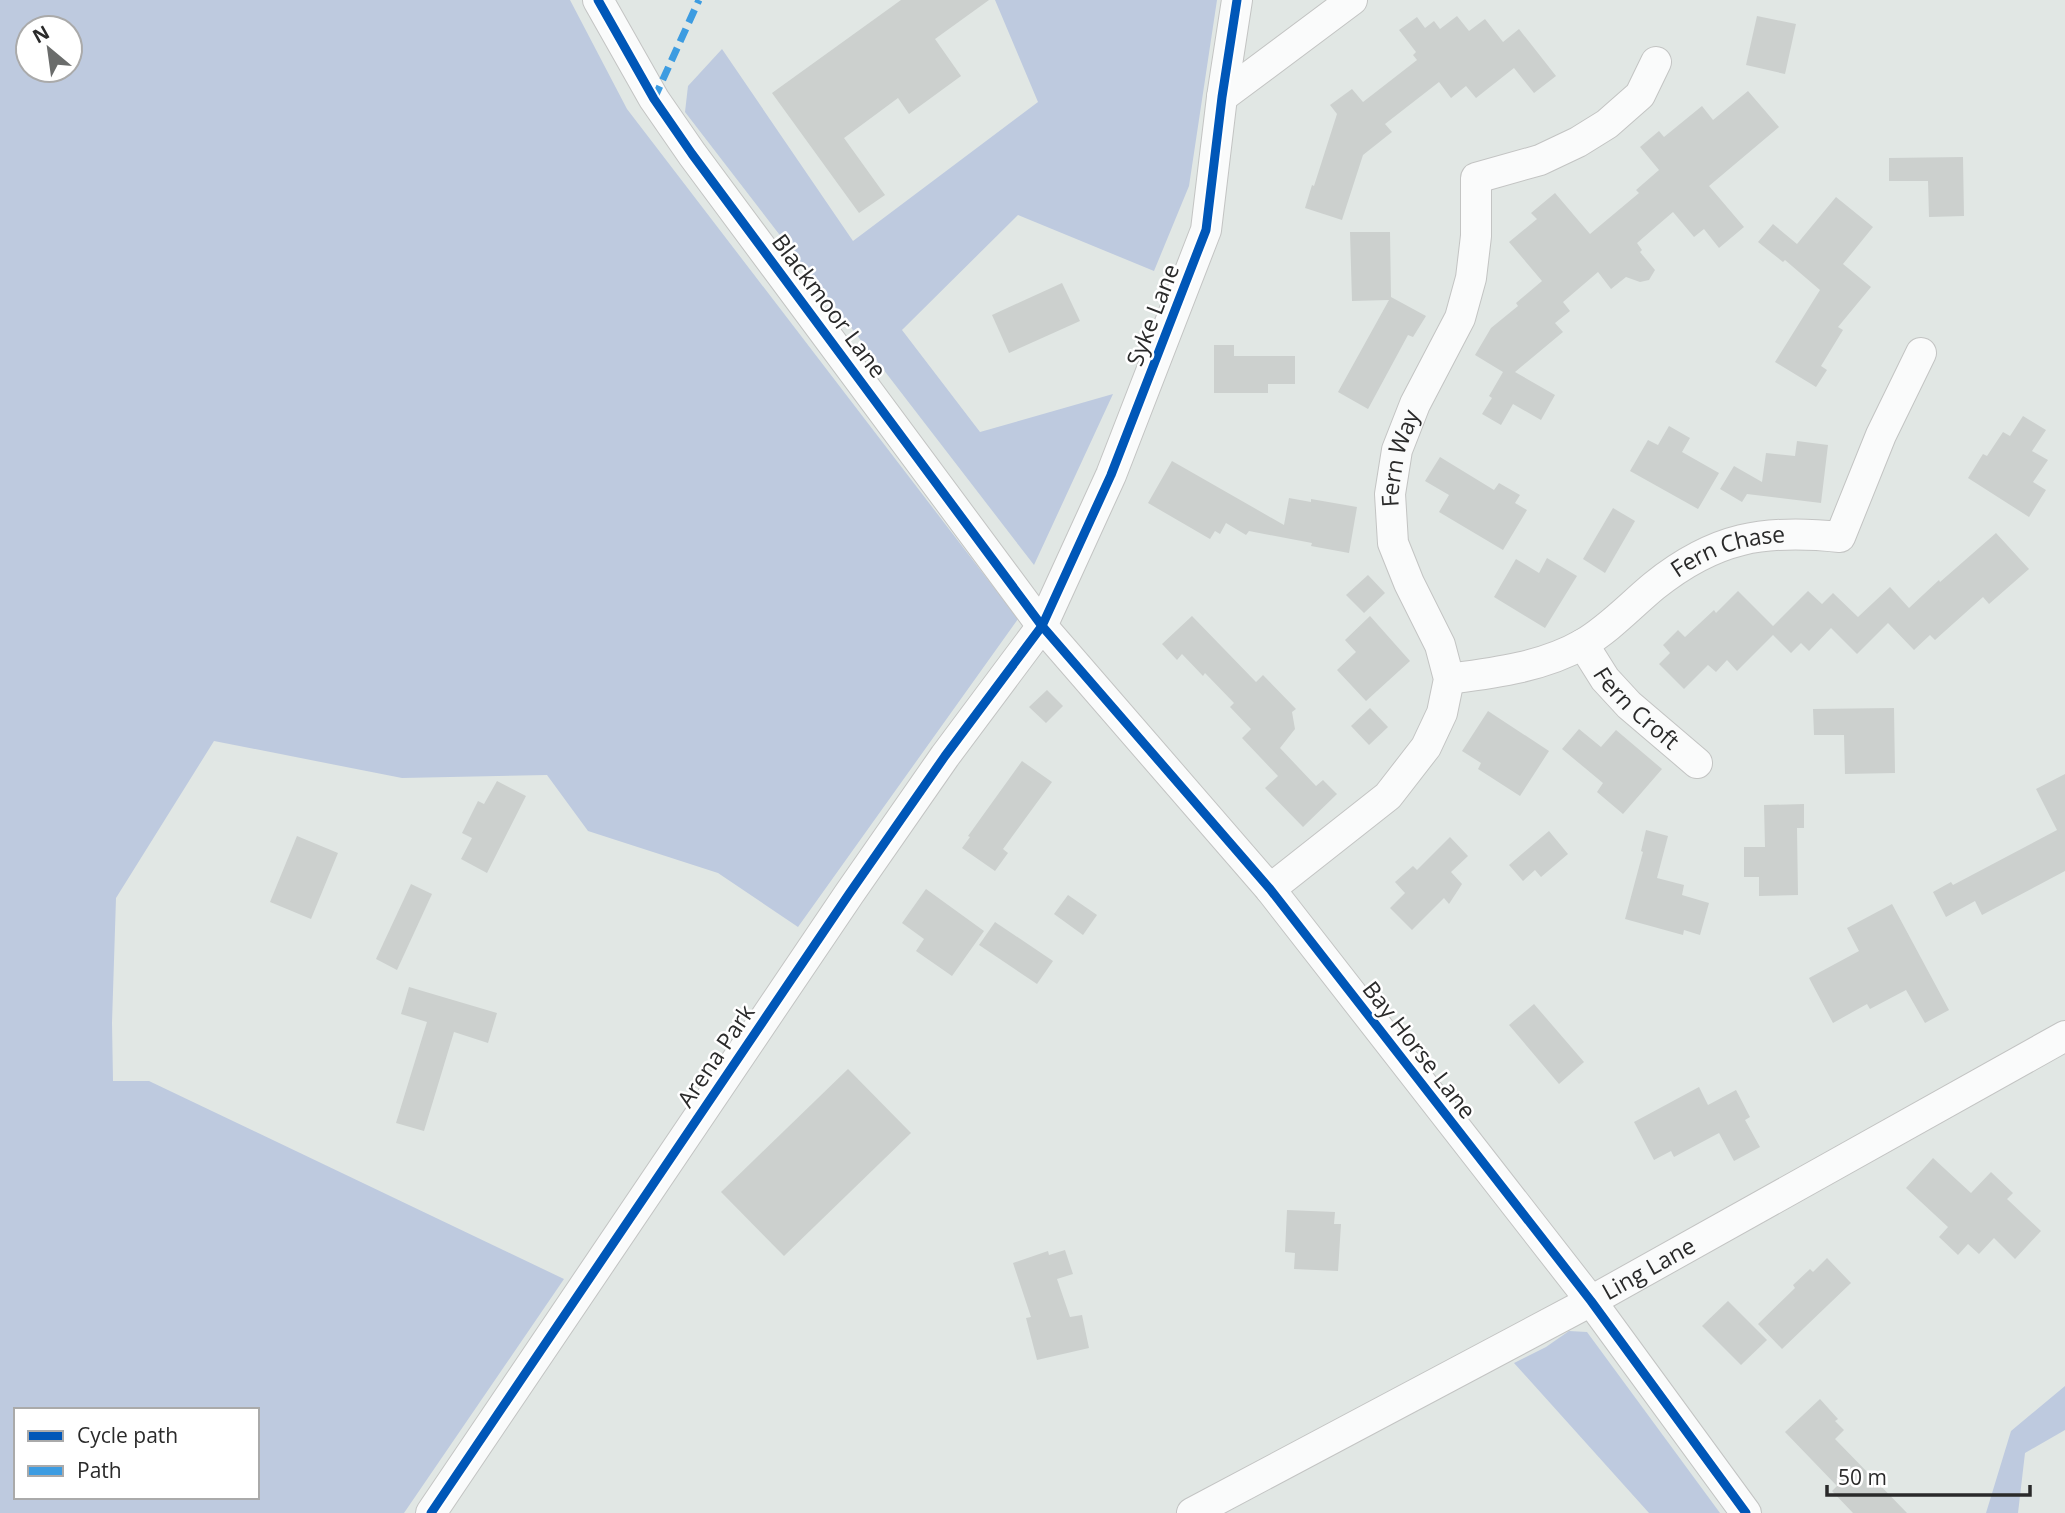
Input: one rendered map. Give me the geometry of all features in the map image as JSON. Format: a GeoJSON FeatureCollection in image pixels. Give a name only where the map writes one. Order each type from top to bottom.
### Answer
{"type":"FeatureCollection","features":[{"type":"Feature","properties":{"kind":"street","name":"Blackmoor Lane"},"geometry":{"type":"LineString","coordinates":[[598,0],[654,99],[692,154],[1042,626]]}},
{"type":"Feature","properties":{"kind":"street","name":"Syke Lane"},"geometry":{"type":"LineString","coordinates":[[1042,626],[1111,475],[1206,230],[1237,0]]}},
{"type":"Feature","properties":{"kind":"street"},"geometry":{"type":"LineString","coordinates":[[1222,97],[1352,0]]}},
{"type":"Feature","properties":{"kind":"street","name":"Fern Way"},"geometry":{"type":"LineString","coordinates":[[1270,889],[1388,796],[1426,747],[1442,713],[1449,679],[1440,645],[1409,583],[1394,542],[1390,494],[1396,450],[1415,404],[1460,318],[1468,291],[1476,236],[1476,178],[1540,160],[1578,142],[1607,124],[1640,95],[1656,62]]}},
{"type":"Feature","properties":{"kind":"street","name":"Fern Chase"},"geometry":{"type":"LineString","coordinates":[[1449,679],[1503,671],[1545,660],[1583,644],[1686,562],[1720,545],[1762,535],[1800,533],[1840,537],[1881,435],[1921,353]]}},
{"type":"Feature","properties":{"kind":"street","name":"Bay Horse Lane"},"geometry":{"type":"LineString","coordinates":[[1042,626],[1270,889],[1591,1301],[1746,1513]]}},
{"type":"Feature","properties":{"kind":"street","name":"Arena Park"},"geometry":{"type":"LineString","coordinates":[[430,1513],[842,905],[945,756],[1042,626]]}},
{"type":"Feature","properties":{"kind":"street","name":"Fern Croft"},"geometry":{"type":"LineString","coordinates":[[1583,644],[1605,679],[1629,705],[1697,763]]}},
{"type":"Feature","properties":{"kind":"street","name":"Ling Lane"},"geometry":{"type":"LineString","coordinates":[[1192,1513],[1591,1301],[2065,1036]]}},
{"type":"Feature","properties":{"kind":"shaded area"},"geometry":{"type":"Polygon","coordinates":[[[0,0],[570,0],[627,109],[1018,619],[798,927],[718,873],[588,831],[547,775],[402,778],[214,741],[116,898],[113,1081],[149,1081],[564,1279],[404,1513],[0,1513],[0,0]]]}},
{"type":"Feature","properties":{"kind":"shaded area"},"geometry":{"type":"Polygon","coordinates":[[[995,0],[1217,0],[1189,186],[1154,271],[1018,215],[902,330],[980,432],[1113,394],[1034,565],[685,112],[688,86],[722,49],[853,241],[1038,102],[995,0]]]}},
{"type":"Feature","properties":{"kind":"shaded area"},"geometry":{"type":"Polygon","coordinates":[[[1569,1331],[1587,1332],[1720,1513],[1649,1513],[1514,1363],[1546,1347],[1569,1331]]]}},
{"type":"Feature","properties":{"kind":"shaded area"},"geometry":{"type":"Polygon","coordinates":[[[2065,1386],[2065,1430],[2025,1453],[2018,1513],[1986,1513],[2011,1431],[2065,1386]]]}},
{"type":"Feature","properties":{"kind":"building"},"geometry":{"type":"Polygon","coordinates":[[[901,0],[989,0],[935,39],[961,76],[909,114],[898,98],[844,138],[885,195],[859,213],[772,93],[901,0]]]}},
{"type":"Feature","properties":{"kind":"building"},"geometry":{"type":"Polygon","coordinates":[[[1457,16],[1469,31],[1485,19],[1503,42],[1519,29],[1556,76],[1534,93],[1514,68],[1476,98],[1466,86],[1451,98],[1439,82],[1385,124],[1392,132],[1363,155],[1342,220],[1305,208],[1337,114],[1330,105],[1352,89],[1363,102],[1417,60],[1413,55],[1416,52],[1399,30],[1417,17],[1425,28],[1434,21],[1440,29],[1457,16]]]}},
{"type":"Feature","properties":{"kind":"building"},"geometry":{"type":"Polygon","coordinates":[[[1757,16],[1796,24],[1785,74],[1746,65],[1757,16]]]}},
{"type":"Feature","properties":{"kind":"building"},"geometry":{"type":"Polygon","coordinates":[[[1748,91],[1779,127],[1709,186],[1744,227],[1719,248],[1704,229],[1694,237],[1673,212],[1637,243],[1642,250],[1640,252],[1655,270],[1649,280],[1640,282],[1626,277],[1611,289],[1598,272],[1563,302],[1570,311],[1555,323],[1563,332],[1515,372],[1555,395],[1541,420],[1513,404],[1501,425],[1482,414],[1503,372],[1475,355],[1491,328],[1518,306],[1516,303],[1542,281],[1509,242],[1537,219],[1531,213],[1555,193],[1590,234],[1639,193],[1636,190],[1659,170],[1640,147],[1659,131],[1664,137],[1702,106],[1713,120],[1748,91]]]}},
{"type":"Feature","properties":{"kind":"building"},"geometry":{"type":"Polygon","coordinates":[[[1963,157],[1964,216],[1929,217],[1928,181],[1889,181],[1889,158],[1963,157]]]}},
{"type":"Feature","properties":{"kind":"building"},"geometry":{"type":"Polygon","coordinates":[[[1836,197],[1873,227],[1843,264],[1871,287],[1838,327],[1843,330],[1821,366],[1827,370],[1816,387],[1775,362],[1820,290],[1785,260],[1783,262],[1758,242],[1773,224],[1797,244],[1836,197]]]}},
{"type":"Feature","properties":{"kind":"building"},"geometry":{"type":"Polygon","coordinates":[[[1350,232],[1390,232],[1391,297],[1426,316],[1413,337],[1408,335],[1368,409],[1338,392],[1389,300],[1352,301],[1350,232]]]}},
{"type":"Feature","properties":{"kind":"building"},"geometry":{"type":"Polygon","coordinates":[[[1062,283],[1080,321],[1009,353],[992,315],[1062,283]]]}},
{"type":"Feature","properties":{"kind":"building"},"geometry":{"type":"Polygon","coordinates":[[[1214,345],[1234,345],[1234,356],[1295,356],[1295,384],[1268,384],[1268,393],[1214,393],[1214,345]]]}},
{"type":"Feature","properties":{"kind":"building"},"geometry":{"type":"Polygon","coordinates":[[[2023,416],[2046,430],[2032,451],[2048,460],[2033,482],[2046,490],[2029,517],[1968,478],[1983,454],[1987,456],[2003,432],[2010,436],[2023,416]]]}},
{"type":"Feature","properties":{"kind":"building"},"geometry":{"type":"Polygon","coordinates":[[[1669,426],[1690,438],[1682,452],[1719,473],[1698,509],[1630,471],[1648,440],[1658,445],[1669,426]]]}},
{"type":"Feature","properties":{"kind":"building"},"geometry":{"type":"Polygon","coordinates":[[[1797,441],[1828,445],[1821,503],[1747,494],[1742,502],[1720,489],[1734,466],[1762,482],[1766,453],[1795,456],[1797,441]]]}},
{"type":"Feature","properties":{"kind":"building"},"geometry":{"type":"Polygon","coordinates":[[[1440,457],[1494,490],[1499,483],[1520,495],[1515,503],[1527,510],[1503,550],[1439,512],[1449,495],[1425,481],[1440,457]]]}},
{"type":"Feature","properties":{"kind":"building"},"geometry":{"type":"Polygon","coordinates":[[[1172,461],[1284,525],[1289,498],[1357,507],[1349,553],[1249,531],[1246,535],[1226,523],[1220,534],[1215,531],[1210,539],[1148,503],[1172,461]]]}},
{"type":"Feature","properties":{"kind":"building"},"geometry":{"type":"Polygon","coordinates":[[[1613,508],[1635,521],[1605,573],[1583,559],[1613,508]]]}},
{"type":"Feature","properties":{"kind":"building"},"geometry":{"type":"Polygon","coordinates":[[[1996,533],[2029,569],[1989,604],[1983,597],[1935,640],[1930,635],[1914,650],[1888,623],[1857,654],[1831,628],[1809,651],[1801,643],[1791,653],[1773,635],[1737,671],[1727,660],[1716,672],[1708,665],[1684,689],[1659,664],[1670,653],[1663,645],[1678,630],[1685,637],[1714,610],[1716,613],[1738,591],[1773,626],[1808,591],[1822,604],[1833,593],[1858,617],[1890,587],[1909,608],[1996,533]]]}},
{"type":"Feature","properties":{"kind":"building"},"geometry":{"type":"Polygon","coordinates":[[[1547,558],[1577,576],[1545,628],[1494,597],[1516,559],[1539,573],[1547,558]]]}},
{"type":"Feature","properties":{"kind":"building"},"geometry":{"type":"Polygon","coordinates":[[[1368,575],[1385,593],[1364,613],[1346,595],[1368,575]]]}},
{"type":"Feature","properties":{"kind":"building"},"geometry":{"type":"Polygon","coordinates":[[[1192,616],[1256,682],[1263,675],[1296,709],[1292,712],[1295,729],[1280,748],[1316,786],[1323,780],[1337,794],[1303,827],[1265,788],[1278,776],[1242,738],[1251,729],[1230,707],[1234,703],[1182,654],[1177,660],[1162,644],[1192,616]]]}},
{"type":"Feature","properties":{"kind":"building"},"geometry":{"type":"Polygon","coordinates":[[[1370,616],[1410,661],[1366,701],[1337,670],[1356,652],[1345,640],[1370,616]]]}},
{"type":"Feature","properties":{"kind":"building"},"geometry":{"type":"Polygon","coordinates":[[[1047,690],[1063,706],[1046,723],[1029,707],[1047,690]]]}},
{"type":"Feature","properties":{"kind":"building"},"geometry":{"type":"Polygon","coordinates":[[[1370,708],[1388,727],[1369,745],[1351,726],[1370,708]]]}},
{"type":"Feature","properties":{"kind":"building"},"geometry":{"type":"Polygon","coordinates":[[[1894,708],[1895,773],[1845,774],[1844,735],[1814,735],[1813,709],[1894,708]]]}},
{"type":"Feature","properties":{"kind":"building"},"geometry":{"type":"Polygon","coordinates":[[[1488,711],[1549,751],[1520,796],[1478,769],[1481,763],[1462,751],[1488,711]]]}},
{"type":"Feature","properties":{"kind":"building"},"geometry":{"type":"Polygon","coordinates":[[[1579,729],[1601,747],[1616,730],[1662,769],[1623,814],[1597,792],[1603,783],[1562,749],[1579,729]]]}},
{"type":"Feature","properties":{"kind":"building"},"geometry":{"type":"Polygon","coordinates":[[[1022,761],[1052,782],[1003,849],[1008,853],[995,871],[962,848],[1022,761]]]}},
{"type":"Feature","properties":{"kind":"building"},"geometry":{"type":"Polygon","coordinates":[[[2065,774],[2065,871],[1982,915],[1975,901],[1946,917],[1933,892],[1951,882],[1953,885],[2057,830],[2036,789],[2065,774]]]}},
{"type":"Feature","properties":{"kind":"building"},"geometry":{"type":"Polygon","coordinates":[[[497,781],[526,796],[487,873],[461,859],[472,838],[462,833],[478,801],[484,804],[497,781]]]}},
{"type":"Feature","properties":{"kind":"building"},"geometry":{"type":"Polygon","coordinates":[[[1804,804],[1804,828],[1797,828],[1798,895],[1759,896],[1759,877],[1744,877],[1744,847],[1765,847],[1764,805],[1804,804]]]}},
{"type":"Feature","properties":{"kind":"building"},"geometry":{"type":"Polygon","coordinates":[[[1646,830],[1668,836],[1657,878],[1684,885],[1682,895],[1709,903],[1700,935],[1684,930],[1683,935],[1625,919],[1643,852],[1641,851],[1646,830]]]}},
{"type":"Feature","properties":{"kind":"building"},"geometry":{"type":"Polygon","coordinates":[[[1549,831],[1568,854],[1541,877],[1535,870],[1523,881],[1509,865],[1549,831]]]}},
{"type":"Feature","properties":{"kind":"building"},"geometry":{"type":"Polygon","coordinates":[[[297,836],[338,853],[311,919],[270,902],[297,836]]]}},
{"type":"Feature","properties":{"kind":"building"},"geometry":{"type":"Polygon","coordinates":[[[1450,837],[1468,856],[1451,872],[1462,884],[1449,904],[1444,898],[1412,930],[1390,908],[1405,893],[1395,882],[1413,866],[1417,870],[1450,837]]]}},
{"type":"Feature","properties":{"kind":"building"},"geometry":{"type":"Polygon","coordinates":[[[411,884],[432,894],[397,970],[376,959],[411,884]]]}},
{"type":"Feature","properties":{"kind":"building"},"geometry":{"type":"Polygon","coordinates":[[[926,889],[984,931],[952,976],[916,951],[924,939],[902,923],[926,889]]]}},
{"type":"Feature","properties":{"kind":"building"},"geometry":{"type":"Polygon","coordinates":[[[1068,895],[1097,915],[1083,935],[1054,914],[1068,895]]]}},
{"type":"Feature","properties":{"kind":"building"},"geometry":{"type":"Polygon","coordinates":[[[1892,904],[1949,1010],[1925,1023],[1906,990],[1870,1009],[1867,1004],[1833,1023],[1809,978],[1859,951],[1847,928],[1892,904]]]}},
{"type":"Feature","properties":{"kind":"building"},"geometry":{"type":"Polygon","coordinates":[[[995,922],[1053,961],[1037,984],[979,945],[995,922]]]}},
{"type":"Feature","properties":{"kind":"building"},"geometry":{"type":"Polygon","coordinates":[[[409,987],[497,1013],[488,1043],[454,1032],[424,1131],[396,1123],[427,1022],[401,1014],[409,987]]]}},
{"type":"Feature","properties":{"kind":"building"},"geometry":{"type":"Polygon","coordinates":[[[1534,1004],[1584,1062],[1559,1084],[1509,1025],[1534,1004]]]}},
{"type":"Feature","properties":{"kind":"building"},"geometry":{"type":"Polygon","coordinates":[[[848,1069],[911,1133],[784,1256],[721,1192],[848,1069]]]}},
{"type":"Feature","properties":{"kind":"building"},"geometry":{"type":"Polygon","coordinates":[[[1699,1087],[1708,1105],[1736,1090],[1750,1117],[1745,1120],[1760,1147],[1734,1161],[1719,1133],[1674,1157],[1671,1151],[1654,1160],[1634,1122],[1699,1087]]]}},
{"type":"Feature","properties":{"kind":"building"},"geometry":{"type":"Polygon","coordinates":[[[1933,1158],[1971,1193],[1991,1172],[2013,1193],[2007,1199],[2041,1231],[2015,1259],[1994,1238],[1979,1254],[1968,1244],[1958,1255],[1939,1237],[1948,1227],[1906,1188],[1933,1158]]]}},
{"type":"Feature","properties":{"kind":"building"},"geometry":{"type":"Polygon","coordinates":[[[1287,1210],[1335,1212],[1334,1224],[1341,1224],[1338,1271],[1294,1269],[1295,1253],[1285,1252],[1287,1210]]]}},
{"type":"Feature","properties":{"kind":"building"},"geometry":{"type":"Polygon","coordinates":[[[1065,1250],[1073,1274],[1057,1279],[1070,1317],[1082,1315],[1089,1348],[1037,1360],[1026,1318],[1031,1317],[1013,1263],[1048,1251],[1049,1255],[1065,1250]]]}},
{"type":"Feature","properties":{"kind":"building"},"geometry":{"type":"Polygon","coordinates":[[[1827,1258],[1851,1283],[1782,1349],[1758,1324],[1795,1288],[1793,1285],[1810,1269],[1813,1272],[1827,1258]]]}},
{"type":"Feature","properties":{"kind":"building"},"geometry":{"type":"Polygon","coordinates":[[[1728,1301],[1767,1340],[1741,1365],[1702,1326],[1728,1301]]]}},
{"type":"Feature","properties":{"kind":"building"},"geometry":{"type":"Polygon","coordinates":[[[1820,1399],[1844,1430],[1835,1439],[1907,1513],[1853,1513],[1832,1491],[1837,1486],[1785,1432],[1820,1399]]]}},
{"type":"Feature","properties":{"kind":"marked path"},"geometry":{"type":"LineString","coordinates":[[654,99],[699,0]]}},
{"type":"Feature","properties":{"kind":"cycle path"},"geometry":{"type":"LineString","coordinates":[[598,0],[654,99],[692,154],[1042,626],[1270,889],[1591,1301],[1746,1513]]}},
{"type":"Feature","properties":{"kind":"cycle path"},"geometry":{"type":"LineString","coordinates":[[431,1513],[849,894],[945,756],[1042,626],[1111,475],[1206,230],[1237,0]]}}]}
